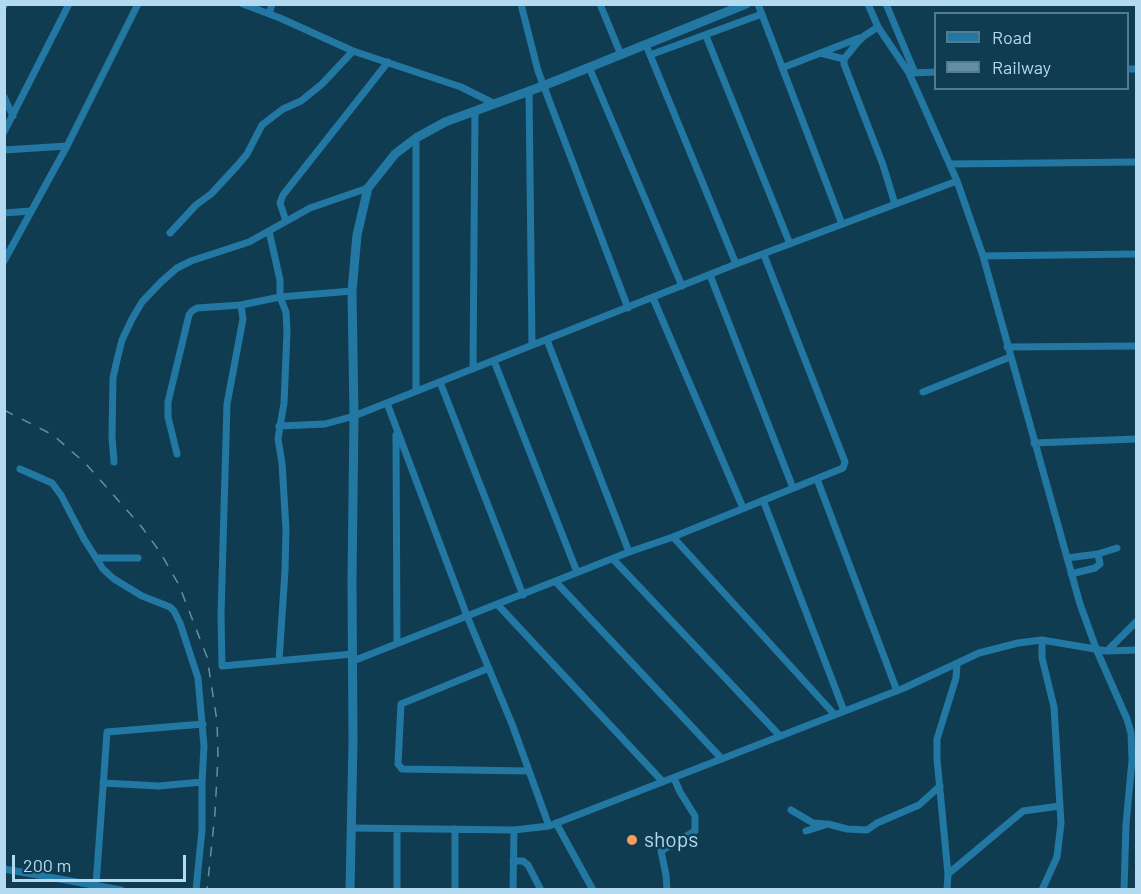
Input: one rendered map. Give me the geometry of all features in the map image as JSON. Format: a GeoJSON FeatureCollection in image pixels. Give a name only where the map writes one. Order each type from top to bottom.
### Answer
{"type":"FeatureCollection","features":[{"type":"Feature","properties":{"kind":"street"},"geometry":{"type":"LineString","coordinates":[[4,132],[69,4]]}},
{"type":"Feature","properties":{"kind":"street"},"geometry":{"type":"LineString","coordinates":[[4,261],[67,146],[138,4]]}},
{"type":"Feature","properties":{"kind":"street"},"geometry":{"type":"LineString","coordinates":[[243,4],[353,51],[461,87],[493,103]]}},
{"type":"Feature","properties":{"kind":"street"},"geometry":{"type":"LineString","coordinates":[[269,14],[272,4]]}},
{"type":"Feature","properties":{"kind":"street"},"geometry":{"type":"LineString","coordinates":[[522,4],[543,86],[628,308]]}},
{"type":"Feature","properties":{"kind":"street"},"geometry":{"type":"LineString","coordinates":[[600,4],[621,55]]}},
{"type":"Feature","properties":{"kind":"street"},"geometry":{"type":"LineString","coordinates":[[350,890],[354,416],[352,291],[357,235],[368,188],[395,154],[416,138],[445,122],[543,86],[746,4]]}},
{"type":"Feature","properties":{"kind":"street"},"geometry":{"type":"LineString","coordinates":[[758,4],[842,224]]}},
{"type":"Feature","properties":{"kind":"street"},"geometry":{"type":"LineString","coordinates":[[868,4],[878,27],[912,73]]}},
{"type":"Feature","properties":{"kind":"street"},"geometry":{"type":"LineString","coordinates":[[886,4],[957,181],[983,256],[1071,574],[1096,651],[1127,719],[1132,745],[1133,790],[1124,890]]}},
{"type":"Feature","properties":{"kind":"street"},"geometry":{"type":"LineString","coordinates":[[650,55],[762,14]]}},
{"type":"Feature","properties":{"kind":"street"},"geometry":{"type":"LineString","coordinates":[[782,68],[864,36],[878,27]]}},
{"type":"Feature","properties":{"kind":"street"},"geometry":{"type":"LineString","coordinates":[[706,36],[790,244]]}},
{"type":"Feature","properties":{"kind":"street"},"geometry":{"type":"LineString","coordinates":[[864,36],[844,59],[845,68],[895,204]]}},
{"type":"Feature","properties":{"kind":"street"},"geometry":{"type":"LineString","coordinates":[[646,45],[736,264]]}},
{"type":"Feature","properties":{"kind":"street"},"geometry":{"type":"LineString","coordinates":[[170,233],[237,166],[247,154],[262,125],[283,109],[301,101],[322,84],[353,51]]}},
{"type":"Feature","properties":{"kind":"street"},"geometry":{"type":"LineString","coordinates":[[820,53],[844,59]]}},
{"type":"Feature","properties":{"kind":"street"},"geometry":{"type":"LineString","coordinates":[[286,221],[280,202],[283,195],[388,62]]}},
{"type":"Feature","properties":{"kind":"street"},"geometry":{"type":"LineString","coordinates":[[589,67],[682,286]]}},
{"type":"Feature","properties":{"kind":"street"},"geometry":{"type":"LineString","coordinates":[[912,73],[934,72]]}},
{"type":"Feature","properties":{"kind":"street"},"geometry":{"type":"LineString","coordinates":[[529,90],[532,345]]}},
{"type":"Feature","properties":{"kind":"street"},"geometry":{"type":"LineString","coordinates":[[4,97],[13,116]]}},
{"type":"Feature","properties":{"kind":"street"},"geometry":{"type":"LineString","coordinates":[[472,369],[475,111]]}},
{"type":"Feature","properties":{"kind":"street"},"geometry":{"type":"LineString","coordinates":[[416,138],[416,392]]}},
{"type":"Feature","properties":{"kind":"street"},"geometry":{"type":"LineString","coordinates":[[4,150],[67,146]]}},
{"type":"Feature","properties":{"kind":"street"},"geometry":{"type":"LineString","coordinates":[[950,164],[1137,162]]}},
{"type":"Feature","properties":{"kind":"street"},"geometry":{"type":"LineString","coordinates":[[279,426],[325,424],[354,416],[736,264],[957,181]]}},
{"type":"Feature","properties":{"kind":"street"},"geometry":{"type":"LineString","coordinates":[[114,462],[113,378],[122,340],[142,302],[177,268],[191,261],[249,242],[310,208],[368,188]]}},
{"type":"Feature","properties":{"kind":"street"},"geometry":{"type":"LineString","coordinates":[[4,213],[31,211]]}},
{"type":"Feature","properties":{"kind":"street"},"geometry":{"type":"LineString","coordinates":[[269,231],[280,280],[280,297],[286,312],[287,332],[284,404],[278,439],[282,463],[286,529],[279,661]]}},
{"type":"Feature","properties":{"kind":"street"},"geometry":{"type":"LineString","coordinates":[[983,256],[1137,254]]}},
{"type":"Feature","properties":{"kind":"street"},"geometry":{"type":"LineString","coordinates":[[241,305],[243,318],[227,404],[221,615],[222,666],[353,658],[498,605],[843,468],[845,462],[764,255]]}},
{"type":"Feature","properties":{"kind":"street"},"geometry":{"type":"LineString","coordinates":[[710,275],[793,488]]}},
{"type":"Feature","properties":{"kind":"street"},"geometry":{"type":"LineString","coordinates":[[177,454],[168,417],[168,402],[189,315],[197,308],[241,305],[280,297],[352,291]]}},
{"type":"Feature","properties":{"kind":"street"},"geometry":{"type":"LineString","coordinates":[[653,298],[743,507]]}},
{"type":"Feature","properties":{"kind":"street"},"geometry":{"type":"LineString","coordinates":[[547,340],[629,552]]}},
{"type":"Feature","properties":{"kind":"street"},"geometry":{"type":"LineString","coordinates":[[1007,347],[1137,346]]}},
{"type":"Feature","properties":{"kind":"street"},"geometry":{"type":"LineString","coordinates":[[924,392],[1010,357]]}},
{"type":"Feature","properties":{"kind":"street"},"geometry":{"type":"LineString","coordinates":[[494,361],[577,572]]}},
{"type":"Feature","properties":{"kind":"street"},"geometry":{"type":"LineString","coordinates":[[440,382],[523,595]]}},
{"type":"Feature","properties":{"kind":"street"},"geometry":{"type":"LineString","coordinates":[[387,403],[467,616],[529,771],[552,825],[593,890]]}},
{"type":"Feature","properties":{"kind":"street"},"geometry":{"type":"LineString","coordinates":[[396,429],[397,643]]}},
{"type":"Feature","properties":{"kind":"street"},"geometry":{"type":"LineString","coordinates":[[1034,442],[1137,439]]}},
{"type":"Feature","properties":{"kind":"street"},"geometry":{"type":"LineString","coordinates":[[20,469],[52,483],[103,569],[114,579],[142,596],[170,607],[180,623],[198,678],[203,724],[202,830],[196,890]]}},
{"type":"Feature","properties":{"kind":"street"},"geometry":{"type":"LineString","coordinates":[[817,479],[897,691]]}},
{"type":"Feature","properties":{"kind":"street"},"geometry":{"type":"LineString","coordinates":[[763,500],[844,711]]}},
{"type":"Feature","properties":{"kind":"street"},"geometry":{"type":"LineString","coordinates":[[673,537],[835,715]]}},
{"type":"Feature","properties":{"kind":"street"},"geometry":{"type":"LineString","coordinates":[[1067,558],[1098,554],[1117,548]]}},
{"type":"Feature","properties":{"kind":"street"},"geometry":{"type":"LineString","coordinates":[[1071,574],[1095,568],[1100,564],[1098,554]]}},
{"type":"Feature","properties":{"kind":"street"},"geometry":{"type":"LineString","coordinates":[[96,558],[138,558]]}},
{"type":"Feature","properties":{"kind":"street"},"geometry":{"type":"LineString","coordinates":[[613,560],[780,736]]}},
{"type":"Feature","properties":{"kind":"street"},"geometry":{"type":"LineString","coordinates":[[556,582],[723,759]]}},
{"type":"Feature","properties":{"kind":"street"},"geometry":{"type":"LineString","coordinates":[[498,605],[663,782]]}},
{"type":"Feature","properties":{"kind":"street"},"geometry":{"type":"LineString","coordinates":[[1107,651],[1137,622]]}},
{"type":"Feature","properties":{"kind":"street"},"geometry":{"type":"LineString","coordinates":[[352,828],[514,830],[552,825],[897,691],[979,653],[1018,643],[1042,640],[1096,651],[1137,650]]}},
{"type":"Feature","properties":{"kind":"street"},"geometry":{"type":"LineString","coordinates":[[1042,640],[1042,658],[1054,707],[1061,823],[1057,857],[1042,890]]}},
{"type":"Feature","properties":{"kind":"street"},"geometry":{"type":"LineString","coordinates":[[947,890],[948,874],[937,739],[956,678],[957,665]]}},
{"type":"Feature","properties":{"kind":"street"},"geometry":{"type":"LineString","coordinates":[[489,669],[400,704],[398,764],[402,769],[529,771]]}},
{"type":"Feature","properties":{"kind":"street"},"geometry":{"type":"LineString","coordinates":[[1127,719],[1137,718]]}},
{"type":"Feature","properties":{"kind":"street"},"geometry":{"type":"LineString","coordinates":[[99,887],[107,732],[203,724]]}},
{"type":"Feature","properties":{"kind":"street"},"geometry":{"type":"LineString","coordinates":[[667,890],[668,884],[661,850],[695,831],[695,816],[674,778]]}},
{"type":"Feature","properties":{"kind":"street"},"geometry":{"type":"LineString","coordinates":[[103,783],[159,786],[202,782]]}},
{"type":"Feature","properties":{"kind":"street"},"geometry":{"type":"LineString","coordinates":[[791,810],[813,823],[867,830],[877,823],[919,805],[940,786]]}},
{"type":"Feature","properties":{"kind":"street"},"geometry":{"type":"LineString","coordinates":[[948,874],[1023,811],[1060,806]]}},
{"type":"Feature","properties":{"kind":"street"},"geometry":{"type":"LineString","coordinates":[[806,831],[828,824]]}},
{"type":"Feature","properties":{"kind":"street"},"geometry":{"type":"LineString","coordinates":[[397,829],[397,890]]}},
{"type":"Feature","properties":{"kind":"street"},"geometry":{"type":"LineString","coordinates":[[455,829],[455,890]]}},
{"type":"Feature","properties":{"kind":"street"},"geometry":{"type":"LineString","coordinates":[[513,890],[514,830]]}},
{"type":"Feature","properties":{"kind":"street"},"geometry":{"type":"LineString","coordinates":[[513,861],[523,861],[528,865],[540,890]]}},
{"type":"Feature","properties":{"kind":"street"},"geometry":{"type":"LineString","coordinates":[[4,869],[121,890]]}},
{"type":"Feature","properties":{"kind":"railway"},"geometry":{"type":"LineString","coordinates":[[4,410],[53,435],[85,463],[141,526],[160,552],[179,585],[207,657],[217,721],[215,813],[207,890]]}},
{"type":"Feature","properties":{"kind":"place","name":"shops"},"geometry":{"type":"Point","coordinates":[632,840]}}]}
